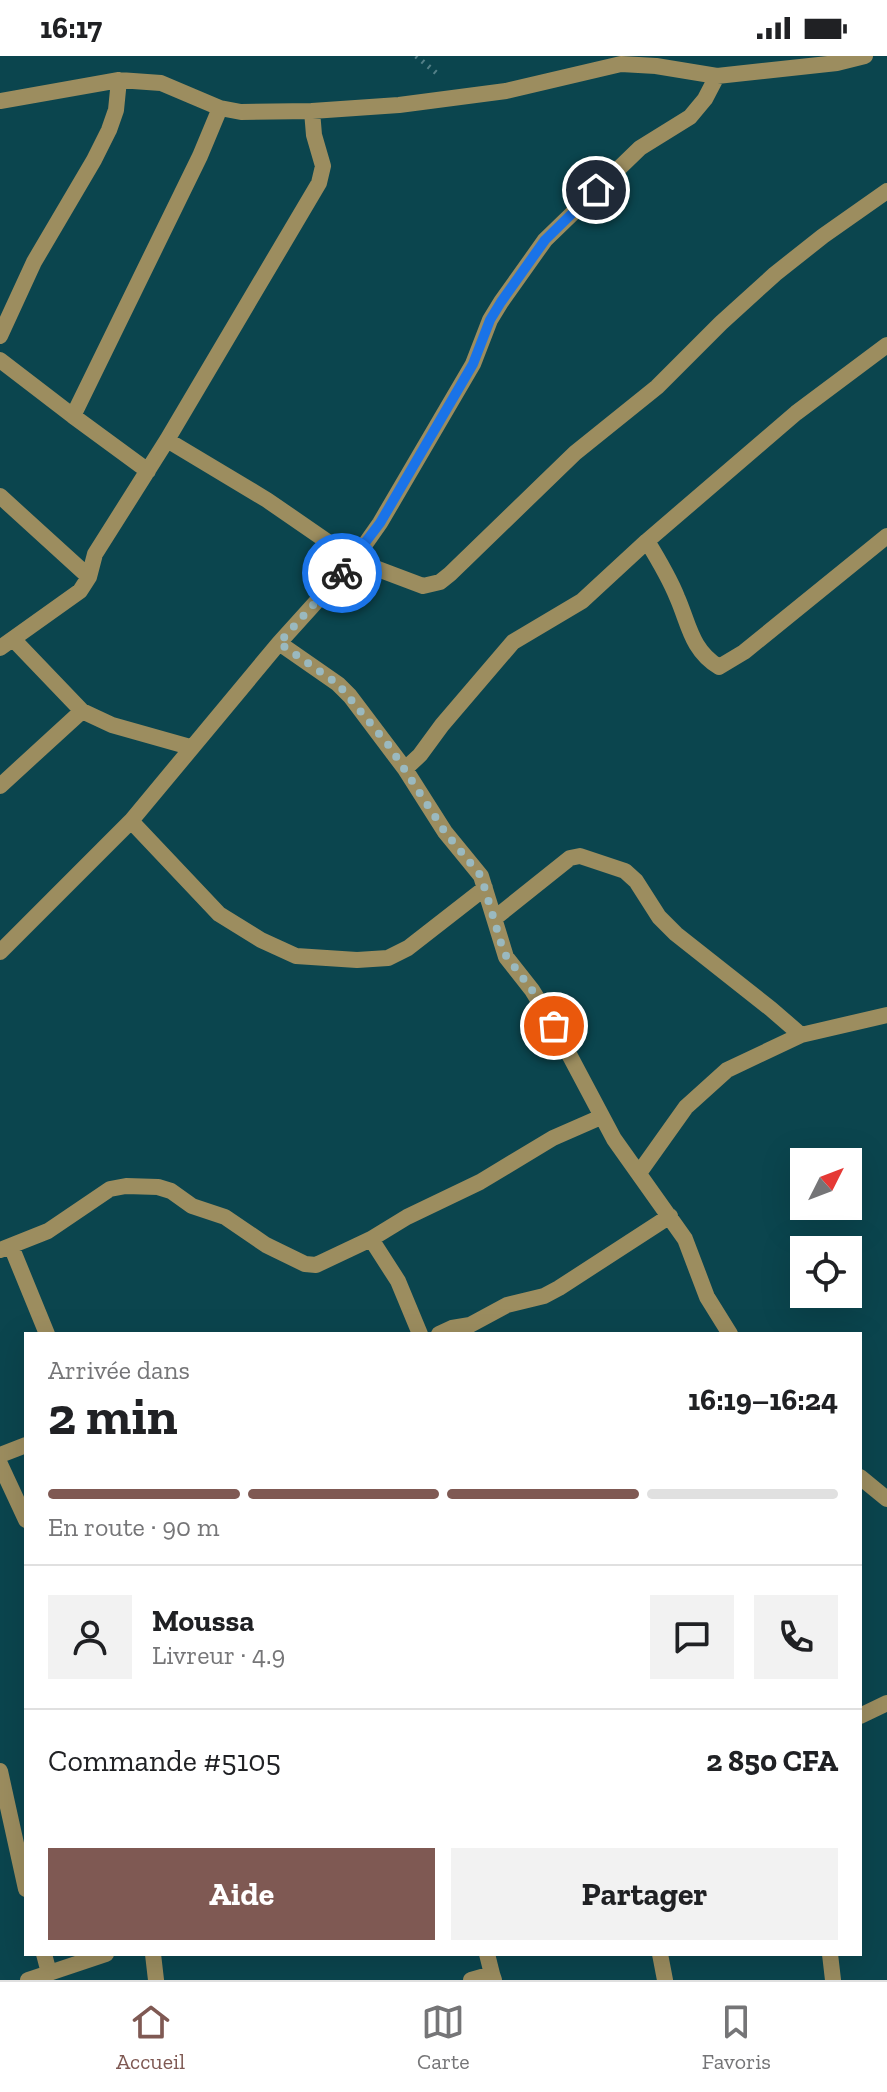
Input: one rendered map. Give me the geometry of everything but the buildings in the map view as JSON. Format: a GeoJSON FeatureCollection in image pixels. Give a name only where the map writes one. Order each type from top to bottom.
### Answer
{"type":"FeatureCollection","features":[{"type":"Feature","properties":{"kind":"street"},"geometry":{"type":"LineString","coordinates":[[0,101],[119,80],[161,83],[220,108],[263,113],[312,111],[399,105],[506,91],[621,64],[658,61],[717,76],[837,63],[865,56]]}},
{"type":"Feature","properties":{"kind":"street"},"geometry":{"type":"LineString","coordinates":[[0,952],[131,821],[190,747],[354,560],[380,523],[473,364],[490,320],[545,240],[640,148],[690,117],[705,99],[717,76]]}},
{"type":"Feature","properties":{"kind":"street"},"geometry":{"type":"LineString","coordinates":[[0,336],[34,262],[109,130],[116,110],[119,80]]}},
{"type":"Feature","properties":{"kind":"street"},"geometry":{"type":"LineString","coordinates":[[73,416],[200,156],[220,108]]}},
{"type":"Feature","properties":{"kind":"street"},"geometry":{"type":"LineString","coordinates":[[190,747],[112,725],[82,711],[6,643],[74,596],[89,577],[95,554],[167,440],[322,177],[323,166],[314,135],[312,111]]}},
{"type":"Feature","properties":{"kind":"street"},"geometry":{"type":"LineString","coordinates":[[167,440],[267,500],[354,560],[423,586],[440,582],[575,453],[657,387],[775,274],[887,191]]}},
{"type":"Feature","properties":{"kind":"street"},"geometry":{"type":"LineString","coordinates":[[405,769],[513,642],[576,606],[796,413],[887,345]]}},
{"type":"Feature","properties":{"kind":"street"},"geometry":{"type":"LineString","coordinates":[[0,360],[148,471]]}},
{"type":"Feature","properties":{"kind":"street"},"geometry":{"type":"LineString","coordinates":[[0,496],[89,577]]}},
{"type":"Feature","properties":{"kind":"street"},"geometry":{"type":"LineString","coordinates":[[647,541],[676,595],[689,633],[719,667],[744,652],[887,536]]}},
{"type":"Feature","properties":{"kind":"street"},"geometry":{"type":"LineString","coordinates":[[279,643],[338,684],[350,696],[405,769],[445,832],[481,876],[506,957],[554,1026],[601,1117],[670,1216],[690,1250],[707,1297],[729,1332]]}},
{"type":"Feature","properties":{"kind":"street"},"geometry":{"type":"LineString","coordinates":[[0,786],[82,711]]}},
{"type":"Feature","properties":{"kind":"street"},"geometry":{"type":"LineString","coordinates":[[131,821],[219,914],[261,940],[296,956],[357,960],[388,958],[408,948],[485,888]]}},
{"type":"Feature","properties":{"kind":"street"},"geometry":{"type":"LineString","coordinates":[[495,918],[570,858],[580,856],[617,867],[636,881],[648,904],[676,934],[801,1035]]}},
{"type":"Feature","properties":{"kind":"street"},"geometry":{"type":"LineString","coordinates":[[639,1173],[672,1124],[707,1085],[727,1070],[801,1035],[887,1015]]}},
{"type":"Feature","properties":{"kind":"street"},"geometry":{"type":"LineString","coordinates":[[46,1332],[5,1248],[48,1231],[110,1189],[143,1186],[171,1191],[192,1206],[225,1217],[266,1245],[305,1264],[316,1265],[480,1182],[553,1138],[601,1117]]}},
{"type":"Feature","properties":{"kind":"street"},"geometry":{"type":"LineString","coordinates":[[443,1332],[470,1325],[507,1305],[551,1292],[670,1216]]}},
{"type":"Feature","properties":{"kind":"street"},"geometry":{"type":"LineString","coordinates":[[371,1239],[398,1281],[419,1332]]}},
{"type":"Feature","properties":{"kind":"street"},"geometry":{"type":"LineString","coordinates":[[0,1455],[24,1446]]}},
{"type":"Feature","properties":{"kind":"street"},"geometry":{"type":"LineString","coordinates":[[0,1464],[24,1516]]}},
{"type":"Feature","properties":{"kind":"street"},"geometry":{"type":"LineString","coordinates":[[862,1479],[887,1499]]}},
{"type":"Feature","properties":{"kind":"street"},"geometry":{"type":"LineString","coordinates":[[862,1715],[887,1703]]}},
{"type":"Feature","properties":{"kind":"street"},"geometry":{"type":"LineString","coordinates":[[0,1771],[5,1816],[24,1882]]}},
{"type":"Feature","properties":{"kind":"street"},"geometry":{"type":"LineString","coordinates":[[45,1956],[49,1973]]}},
{"type":"Feature","properties":{"kind":"street"},"geometry":{"type":"LineString","coordinates":[[28,1980],[100,1956]]}},
{"type":"Feature","properties":{"kind":"street"},"geometry":{"type":"LineString","coordinates":[[153,1956],[156,1980]]}},
{"type":"Feature","properties":{"kind":"street"},"geometry":{"type":"LineString","coordinates":[[471,1980],[493,1977],[488,1956]]}},
{"type":"Feature","properties":{"kind":"street"},"geometry":{"type":"LineString","coordinates":[[660,1956],[665,1980]]}},
{"type":"Feature","properties":{"kind":"street"},"geometry":{"type":"LineString","coordinates":[[830,1956],[833,1980]]}},
{"type":"Feature","properties":{"kind":"way so far"},"geometry":{"type":"LineString","coordinates":[[342,573],[279,643],[338,684],[390,747],[445,832],[481,876],[504,953],[554,1026]]}},
{"type":"Feature","properties":{"kind":"route"},"geometry":{"type":"LineString","coordinates":[[342,573],[380,523],[473,364],[490,320],[501,302],[545,240],[596,190]]}}]}
